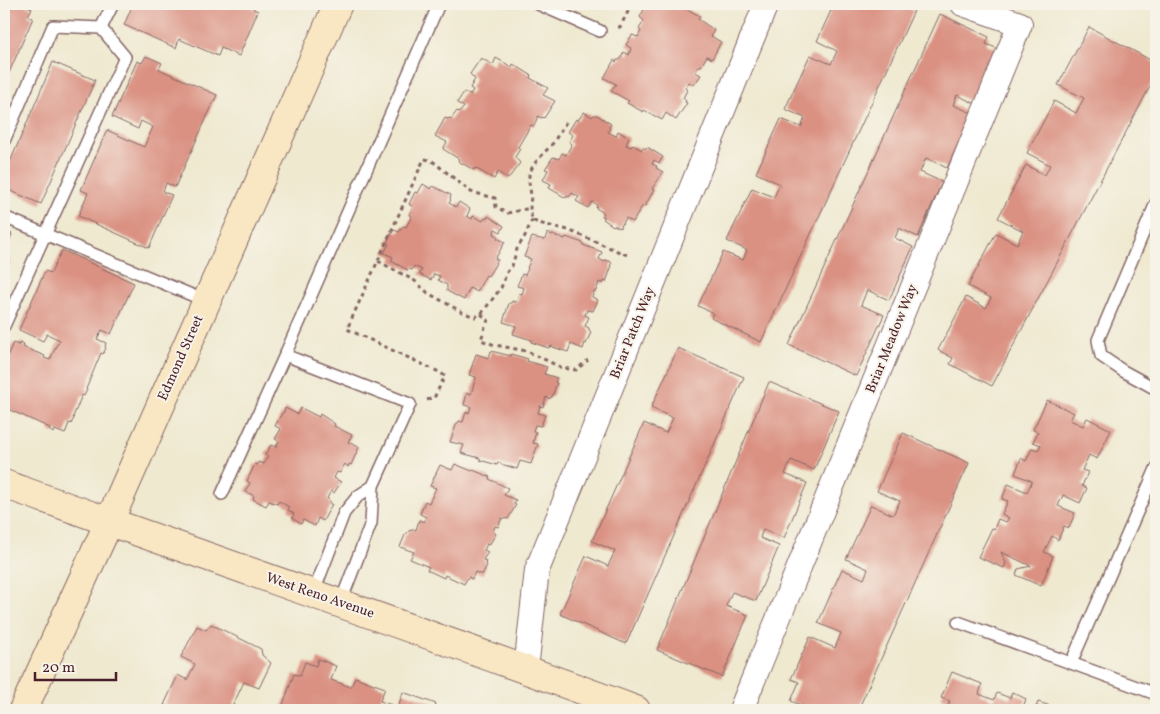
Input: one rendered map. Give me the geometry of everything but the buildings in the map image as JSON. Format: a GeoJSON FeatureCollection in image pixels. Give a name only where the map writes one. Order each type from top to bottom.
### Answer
{"type":"FeatureCollection","features":[{"type":"Feature","properties":{"kind":"street","name":"Edmond Street"},"geometry":{"type":"LineString","coordinates":[[23,710],[109,522],[338,4]]}},
{"type":"Feature","properties":{"kind":"street","name":"Briar Patch Way"},"geometry":{"type":"LineString","coordinates":[[526,669],[537,570],[766,4]]}},
{"type":"Feature","properties":{"kind":"street","name":"Briar Meadow Way"},"geometry":{"type":"LineString","coordinates":[[741,710],[1020,24],[963,4]]}},
{"type":"Feature","properties":{"kind":"street","name":"West Reno Avenue"},"geometry":{"type":"LineString","coordinates":[[4,484],[526,669],[636,710]]}},
{"type":"Feature","properties":{"kind":"lane"},"geometry":{"type":"LineString","coordinates":[[101,28],[113,4]]}},
{"type":"Feature","properties":{"kind":"lane"},"geometry":{"type":"LineString","coordinates":[[222,494],[439,4]]}},
{"type":"Feature","properties":{"kind":"lane"},"geometry":{"type":"LineString","coordinates":[[538,4],[600,31]]}},
{"type":"Feature","properties":{"kind":"lane"},"geometry":{"type":"LineString","coordinates":[[4,141],[53,26],[101,28],[125,57],[4,326]]}},
{"type":"Feature","properties":{"kind":"lane"},"geometry":{"type":"LineString","coordinates":[[1156,203],[1098,340],[1101,356],[1123,371],[1156,389]]}},
{"type":"Feature","properties":{"kind":"lane"},"geometry":{"type":"LineString","coordinates":[[4,217],[206,301]]}},
{"type":"Feature","properties":{"kind":"lane"},"geometry":{"type":"LineString","coordinates":[[284,355],[410,404],[373,486],[371,522],[340,604]]}},
{"type":"Feature","properties":{"kind":"lane"},"geometry":{"type":"LineString","coordinates":[[1071,663],[1156,469]]}},
{"type":"Feature","properties":{"kind":"lane"},"geometry":{"type":"LineString","coordinates":[[313,594],[344,513],[358,496],[373,486]]}},
{"type":"Feature","properties":{"kind":"lane"},"geometry":{"type":"LineString","coordinates":[[958,622],[1156,694]]}},
{"type":"Feature","properties":{"kind":"path"},"geometry":{"type":"LineString","coordinates":[[378,261],[416,281],[428,294],[462,312],[475,317],[481,314],[501,288],[507,272],[512,266],[517,249],[532,220],[529,174],[534,164],[553,142],[566,122]]}},
{"type":"Feature","properties":{"kind":"path"},"geometry":{"type":"LineString","coordinates":[[410,404],[434,398],[445,376],[347,329],[424,159],[431,160],[471,192],[495,198],[496,207],[508,213],[530,208]]}},
{"type":"Feature","properties":{"kind":"path"},"geometry":{"type":"LineString","coordinates":[[532,220],[568,230],[627,255]]}},
{"type":"Feature","properties":{"kind":"path"},"geometry":{"type":"LineString","coordinates":[[481,314],[488,320],[481,340],[495,345],[526,351],[562,368],[576,370],[588,360]]}}]}
